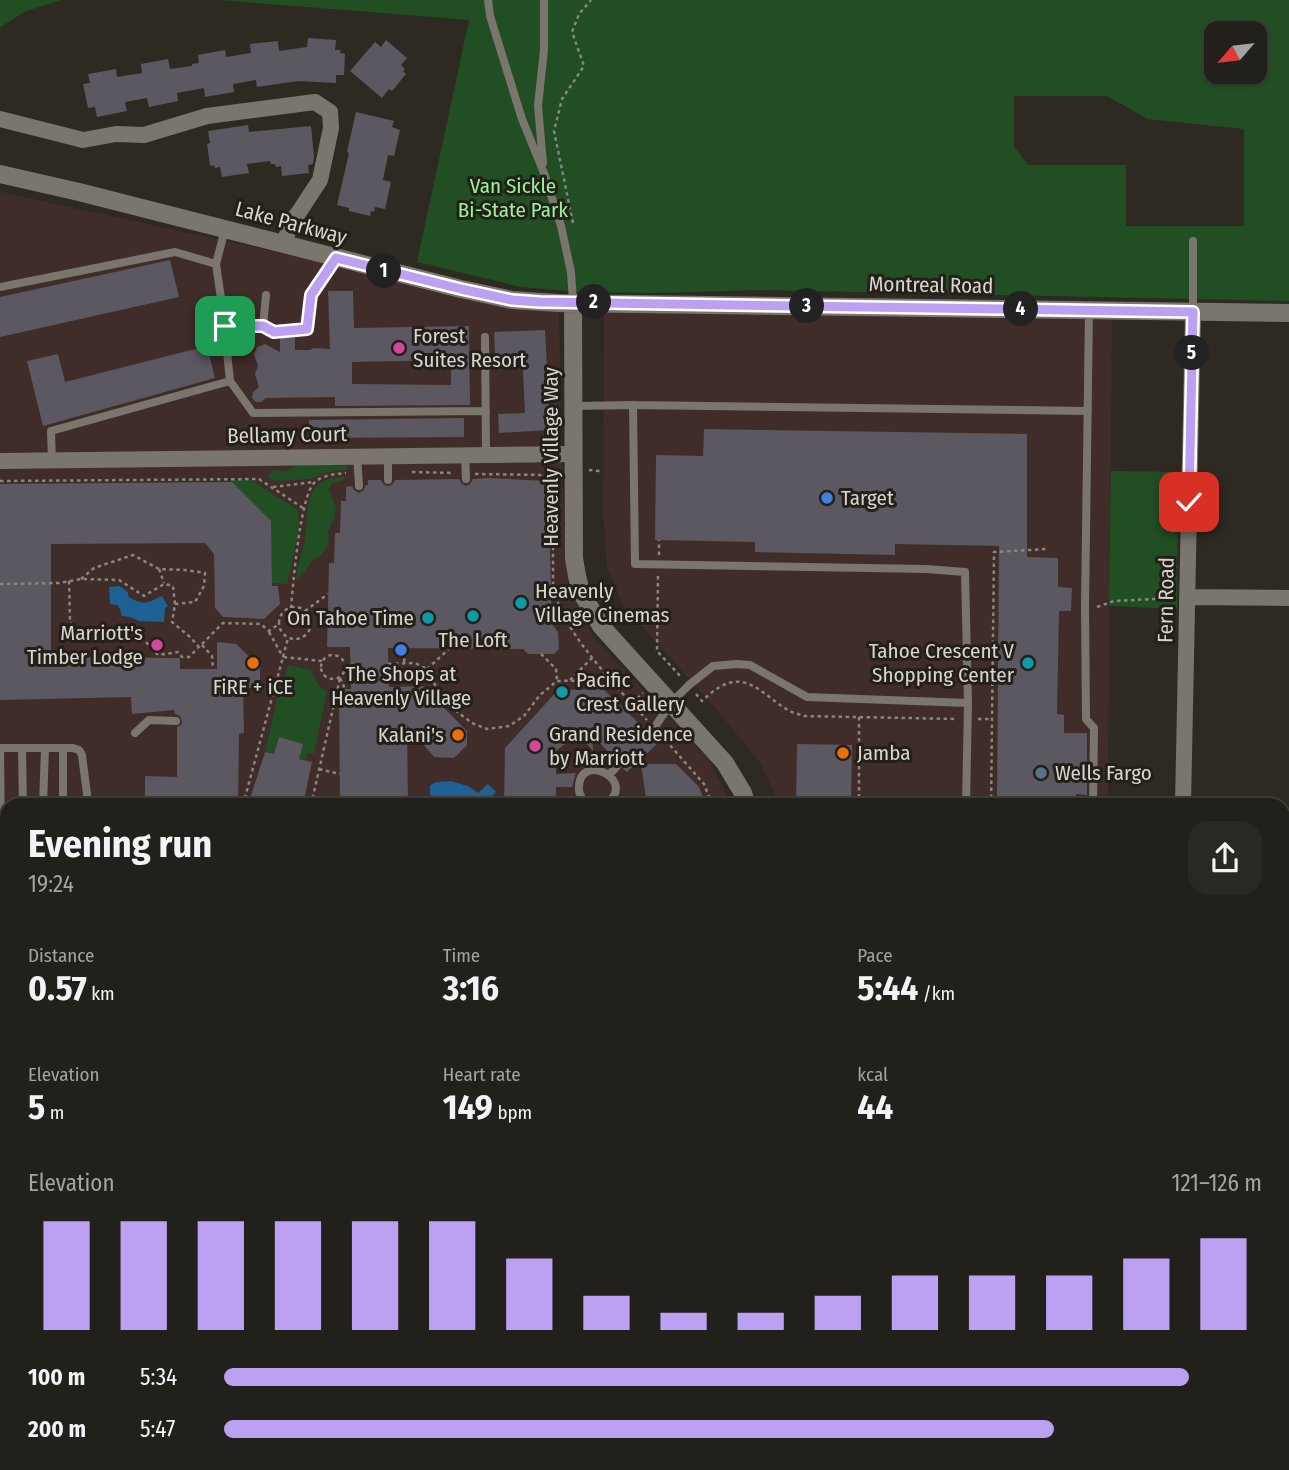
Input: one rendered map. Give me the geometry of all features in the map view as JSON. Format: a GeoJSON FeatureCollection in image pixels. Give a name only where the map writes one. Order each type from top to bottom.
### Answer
{"type":"FeatureCollection","features":[{"type":"Feature","properties":{"kind":"street"},"geometry":{"type":"LineString","coordinates":[[0,119],[83,140],[116,134],[144,135],[207,116],[315,102],[330,112],[331,128],[320,180],[292,221],[284,243]]}},
{"type":"Feature","properties":{"kind":"street","name":"Lake Parkway"},"geometry":{"type":"LineString","coordinates":[[0,174],[449,286],[512,300],[573,302]]}},
{"type":"Feature","properties":{"kind":"street","name":"Montreal Road"},"geometry":{"type":"LineString","coordinates":[[573,302],[1289,313]]}},
{"type":"Feature","properties":{"kind":"street","name":"Heavenly Village Way"},"geometry":{"type":"LineString","coordinates":[[573,302],[574,558],[581,592],[601,626],[725,762],[745,798]]}},
{"type":"Feature","properties":{"kind":"street","name":"Fern Road"},"geometry":{"type":"LineString","coordinates":[[1183,798],[1193,312]]}},
{"type":"Feature","properties":{"kind":"street","name":"Bellamy Court"},"geometry":{"type":"LineString","coordinates":[[0,461],[574,454]]}},
{"type":"Feature","properties":{"kind":"street"},"geometry":{"type":"LineString","coordinates":[[1187,597],[1289,598]]}},
{"type":"Feature","properties":{"kind":"lane"},"geometry":{"type":"LineString","coordinates":[[488,0],[490,16],[522,119],[544,173],[561,226],[568,254],[573,302]]}},
{"type":"Feature","properties":{"kind":"lane"},"geometry":{"type":"LineString","coordinates":[[544,0],[544,50],[538,106],[544,173]]}},
{"type":"Feature","properties":{"kind":"lane"},"geometry":{"type":"LineString","coordinates":[[225,229],[216,264],[230,381],[253,413],[486,411]]}},
{"type":"Feature","properties":{"kind":"lane"},"geometry":{"type":"LineString","coordinates":[[1193,241],[1193,312]]}},
{"type":"Feature","properties":{"kind":"lane"},"geometry":{"type":"LineString","coordinates":[[0,287],[175,253],[216,264]]}},
{"type":"Feature","properties":{"kind":"lane"},"geometry":{"type":"LineString","coordinates":[[225,326],[263,326],[274,332],[307,329],[311,295],[336,258]]}},
{"type":"Feature","properties":{"kind":"lane"},"geometry":{"type":"LineString","coordinates":[[263,326],[266,295]]}},
{"type":"Feature","properties":{"kind":"lane"},"geometry":{"type":"LineString","coordinates":[[1089,310],[1085,606],[1086,719],[1094,728],[1093,798]]}},
{"type":"Feature","properties":{"kind":"lane"},"geometry":{"type":"LineString","coordinates":[[485,337],[486,454]]}},
{"type":"Feature","properties":{"kind":"lane"},"geometry":{"type":"LineString","coordinates":[[52,460],[51,431],[230,381]]}},
{"type":"Feature","properties":{"kind":"lane"},"geometry":{"type":"LineString","coordinates":[[634,405],[635,564],[965,572],[968,703],[966,798]]}},
{"type":"Feature","properties":{"kind":"lane"},"geometry":{"type":"LineString","coordinates":[[574,406],[1088,411]]}},
{"type":"Feature","properties":{"kind":"lane"},"geometry":{"type":"LineString","coordinates":[[465,454],[465,476]]}},
{"type":"Feature","properties":{"kind":"lane"},"geometry":{"type":"LineString","coordinates":[[358,455],[359,486]]}},
{"type":"Feature","properties":{"kind":"lane"},"geometry":{"type":"LineString","coordinates":[[387,455],[388,476]]}},
{"type":"Feature","properties":{"kind":"lane"},"geometry":{"type":"LineString","coordinates":[[650,734],[671,703],[713,666],[750,665],[807,697],[968,703]]}},
{"type":"Feature","properties":{"kind":"lane"},"geometry":{"type":"LineString","coordinates":[[135,733],[149,720],[176,721]]}},
{"type":"Feature","properties":{"kind":"lane"},"geometry":{"type":"LineString","coordinates":[[0,834],[0,748],[79,750],[82,755],[87,798]]}},
{"type":"Feature","properties":{"kind":"lane"},"geometry":{"type":"LineString","coordinates":[[22,748],[23,798]]}},
{"type":"Feature","properties":{"kind":"lane"},"geometry":{"type":"LineString","coordinates":[[43,798],[45,748]]}},
{"type":"Feature","properties":{"kind":"lane"},"geometry":{"type":"LineString","coordinates":[[63,749],[63,798]]}},
{"type":"Feature","properties":{"kind":"lane"},"geometry":{"type":"LineString","coordinates":[[610,775],[619,764]]}},
{"type":"Feature","properties":{"kind":"lane"},"geometry":{"type":"LineString","coordinates":[[581,798],[579,783],[592,770],[604,771],[610,775],[615,785],[612,798]]}},
{"type":"Feature","properties":{"kind":"path"},"geometry":{"type":"LineString","coordinates":[[574,226],[554,131],[562,100],[584,66],[572,32],[579,14],[591,0]]}},
{"type":"Feature","properties":{"kind":"path"},"geometry":{"type":"LineString","coordinates":[[273,487],[314,482],[347,472],[358,472]]}},
{"type":"Feature","properties":{"kind":"path"},"geometry":{"type":"LineString","coordinates":[[388,476],[552,477],[553,586],[556,597],[571,628],[610,680]]}},
{"type":"Feature","properties":{"kind":"path"},"geometry":{"type":"LineString","coordinates":[[0,481],[259,479],[303,508]]}},
{"type":"Feature","properties":{"kind":"path"},"geometry":{"type":"LineString","coordinates":[[291,608],[303,508],[314,482]]}},
{"type":"Feature","properties":{"kind":"path"},"geometry":{"type":"LineString","coordinates":[[991,798],[994,552],[1047,549]]}},
{"type":"Feature","properties":{"kind":"path"},"geometry":{"type":"LineString","coordinates":[[81,579],[94,568],[133,555],[159,569],[205,573],[204,586],[195,602],[175,604]]}},
{"type":"Feature","properties":{"kind":"path"},"geometry":{"type":"LineString","coordinates":[[159,569],[164,584]]}},
{"type":"Feature","properties":{"kind":"path"},"geometry":{"type":"LineString","coordinates":[[0,584],[59,583],[81,579],[119,580],[144,596],[164,584],[173,586],[175,604],[172,622],[212,656],[213,669]]}},
{"type":"Feature","properties":{"kind":"path"},"geometry":{"type":"LineString","coordinates":[[69,581],[70,622],[81,636],[116,636],[122,640],[144,640],[158,655],[178,652],[182,657],[188,657],[223,623],[261,624],[269,631],[283,657]]}},
{"type":"Feature","properties":{"kind":"path"},"geometry":{"type":"LineString","coordinates":[[305,611],[328,594]]}},
{"type":"Feature","properties":{"kind":"path"},"geometry":{"type":"LineString","coordinates":[[1085,606],[1094,608],[1114,601],[1187,597]]}},
{"type":"Feature","properties":{"kind":"path"},"geometry":{"type":"LineString","coordinates":[[296,607],[305,611],[311,625],[307,634],[298,639],[288,638],[281,632],[281,615],[296,607]]}},
{"type":"Feature","properties":{"kind":"path"},"geometry":{"type":"LineString","coordinates":[[226,617],[226,623]]}},
{"type":"Feature","properties":{"kind":"path"},"geometry":{"type":"LineString","coordinates":[[269,631],[279,624]]}},
{"type":"Feature","properties":{"kind":"path"},"geometry":{"type":"LineString","coordinates":[[245,798],[288,638]]}},
{"type":"Feature","properties":{"kind":"path"},"geometry":{"type":"LineString","coordinates":[[404,663],[407,648]]}},
{"type":"Feature","properties":{"kind":"path"},"geometry":{"type":"LineString","coordinates":[[427,669],[450,648]]}},
{"type":"Feature","properties":{"kind":"path"},"geometry":{"type":"LineString","coordinates":[[388,664],[415,663],[427,669],[451,707],[472,723],[488,729],[509,726],[524,716],[540,695],[557,681],[556,669],[541,654]]}},
{"type":"Feature","properties":{"kind":"path"},"geometry":{"type":"LineString","coordinates":[[313,798],[340,678],[345,672],[341,658],[328,656],[322,662],[324,677],[332,680],[340,678]]}},
{"type":"Feature","properties":{"kind":"path"},"geometry":{"type":"LineString","coordinates":[[283,657],[322,662]]}},
{"type":"Feature","properties":{"kind":"path"},"geometry":{"type":"LineString","coordinates":[[570,680],[592,657]]}},
{"type":"Feature","properties":{"kind":"path"},"geometry":{"type":"LineString","coordinates":[[345,665],[351,665]]}},
{"type":"Feature","properties":{"kind":"path"},"geometry":{"type":"LineString","coordinates":[[340,678],[345,689]]}},
{"type":"Feature","properties":{"kind":"path"},"geometry":{"type":"LineString","coordinates":[[859,718],[859,798]]}},
{"type":"Feature","properties":{"kind":"path"},"geometry":{"type":"LineString","coordinates":[[319,769],[340,774]]}},
{"type":"Feature","properties":{"kind":"shaded area"},"geometry":{"type":"Polygon","coordinates":[[[0,192],[559,313],[562,480],[568,584],[593,637],[709,760],[728,798],[0,798],[0,192]]]}},
{"type":"Feature","properties":{"kind":"shaded area"},"geometry":{"type":"Polygon","coordinates":[[[604,312],[1112,320],[1108,798],[777,798],[760,763],[718,711],[623,605],[607,566],[603,515],[604,312]]]}},
{"type":"Feature","properties":{"kind":"green space"},"geometry":{"type":"Polygon","coordinates":[[[0,0],[62,0],[26,11],[0,27],[0,0]]]}},
{"type":"Feature","properties":{"kind":"green space","name":"Van Sickle Bi-State Park"},"geometry":{"type":"Polygon","coordinates":[[[219,0],[1289,0],[1289,301],[756,290],[581,292],[521,287],[417,262],[469,20],[219,0]],[[1014,96],[1014,147],[1028,165],[1126,165],[1126,226],[1244,226],[1244,129],[1148,119],[1107,96],[1014,96]]]}},
{"type":"Feature","properties":{"kind":"green space"},"geometry":{"type":"Polygon","coordinates":[[[341,463],[350,469],[323,473],[311,479],[277,481],[268,477],[273,470],[287,471],[299,464],[341,463]]]}},
{"type":"Feature","properties":{"kind":"green space"},"geometry":{"type":"Polygon","coordinates":[[[1111,471],[1178,472],[1177,609],[1109,606],[1111,471]]]}},
{"type":"Feature","properties":{"kind":"green space"},"geometry":{"type":"Polygon","coordinates":[[[344,476],[344,480],[332,483],[329,489],[336,507],[328,531],[329,543],[297,581],[311,494],[324,481],[344,476]]]}},
{"type":"Feature","properties":{"kind":"green space"},"geometry":{"type":"Polygon","coordinates":[[[229,480],[251,480],[298,510],[299,530],[287,584],[271,583],[271,521],[229,480]]]}},
{"type":"Feature","properties":{"kind":"green space"},"geometry":{"type":"Polygon","coordinates":[[[288,665],[312,670],[317,683],[327,691],[314,754],[307,753],[305,760],[298,759],[279,737],[274,754],[265,752],[277,698],[280,698],[288,665]]]}},
{"type":"Feature","properties":{"kind":"water"},"geometry":{"type":"Polygon","coordinates":[[[119,586],[138,602],[149,602],[162,596],[168,606],[165,608],[164,622],[139,621],[122,616],[117,605],[110,604],[109,587],[119,586]]]}},
{"type":"Feature","properties":{"kind":"water"},"geometry":{"type":"Polygon","coordinates":[[[451,781],[468,786],[478,793],[488,784],[496,792],[490,798],[432,798],[430,785],[451,781]]]}},
{"type":"Feature","properties":{"kind":"building"},"geometry":{"type":"Polygon","coordinates":[[[308,38],[336,40],[335,50],[345,54],[344,75],[336,75],[336,83],[298,81],[257,87],[256,80],[233,84],[234,92],[205,97],[204,88],[177,93],[178,101],[149,107],[147,98],[125,102],[127,111],[97,117],[95,107],[88,108],[83,84],[90,83],[88,74],[116,69],[117,77],[142,73],[141,64],[168,59],[170,69],[192,66],[199,63],[198,55],[225,50],[226,57],[251,53],[250,44],[278,41],[279,51],[307,47],[308,38]]]}},
{"type":"Feature","properties":{"kind":"building"},"geometry":{"type":"Polygon","coordinates":[[[386,40],[407,58],[401,65],[406,74],[392,91],[389,89],[382,98],[350,71],[375,42],[381,47],[386,40]]]}},
{"type":"Feature","properties":{"kind":"building"},"geometry":{"type":"Polygon","coordinates":[[[356,112],[394,121],[392,127],[400,130],[394,156],[388,155],[383,180],[391,182],[385,209],[375,207],[370,216],[337,205],[356,112]]]}},
{"type":"Feature","properties":{"kind":"building"},"geometry":{"type":"Polygon","coordinates":[[[248,125],[249,132],[311,126],[314,156],[313,164],[308,165],[309,173],[282,176],[281,166],[276,167],[270,161],[247,164],[249,173],[222,177],[220,167],[210,166],[208,131],[248,125]]]}},
{"type":"Feature","properties":{"kind":"building"},"geometry":{"type":"Polygon","coordinates":[[[170,260],[179,297],[0,337],[0,297],[170,260]]]}},
{"type":"Feature","properties":{"kind":"building","name":"Forest Suites Resort"},"geometry":{"type":"Polygon","coordinates":[[[328,291],[353,291],[354,328],[469,326],[470,405],[335,406],[335,397],[266,398],[261,402],[252,398],[253,392],[259,387],[255,374],[258,366],[254,354],[257,347],[265,344],[280,352],[280,338],[295,337],[295,350],[330,349],[328,291]],[[451,360],[352,362],[352,384],[451,385],[451,360]]]}},
{"type":"Feature","properties":{"kind":"building"},"geometry":{"type":"Polygon","coordinates":[[[545,330],[550,430],[499,433],[498,414],[525,413],[522,355],[495,356],[494,332],[545,330]]]}},
{"type":"Feature","properties":{"kind":"building"},"geometry":{"type":"Polygon","coordinates":[[[207,346],[215,378],[43,426],[27,361],[58,354],[65,382],[207,346]]]}},
{"type":"Feature","properties":{"kind":"building"},"geometry":{"type":"Polygon","coordinates":[[[464,418],[464,437],[309,438],[309,420],[464,418]]]}},
{"type":"Feature","properties":{"kind":"building","name":"Tahoe Crescent V Shopping Center"},"geometry":{"type":"Polygon","coordinates":[[[704,429],[1027,434],[1027,557],[1058,558],[1058,587],[1072,588],[1071,611],[1059,611],[1057,714],[1064,715],[1064,733],[1087,733],[1087,795],[1076,794],[1076,798],[997,798],[999,546],[895,544],[895,555],[755,552],[755,542],[655,540],[656,455],[703,456],[704,429]]]}},
{"type":"Feature","properties":{"kind":"building"},"geometry":{"type":"Polygon","coordinates":[[[459,479],[466,486],[473,479],[548,481],[552,624],[558,632],[559,649],[554,654],[528,654],[523,649],[388,648],[389,687],[422,686],[467,731],[467,745],[454,758],[434,757],[407,725],[408,798],[340,798],[339,689],[351,689],[350,647],[327,647],[329,563],[334,563],[335,533],[340,533],[341,501],[346,501],[346,487],[352,486],[359,493],[368,485],[368,480],[381,480],[384,485],[389,486],[395,480],[459,479]]]}},
{"type":"Feature","properties":{"kind":"building"},"geometry":{"type":"Polygon","coordinates":[[[232,482],[271,521],[272,586],[278,586],[280,604],[264,619],[223,617],[215,608],[214,554],[205,543],[51,544],[51,657],[180,658],[180,669],[217,669],[217,642],[236,644],[260,667],[260,688],[243,688],[244,733],[239,734],[238,798],[145,798],[145,776],[177,777],[177,727],[182,721],[174,710],[132,714],[131,697],[0,700],[0,484],[232,482]]]}},
{"type":"Feature","properties":{"kind":"building","name":"Grand Residence by Marriott"},"geometry":{"type":"Polygon","coordinates":[[[603,689],[645,729],[643,734],[646,739],[654,739],[658,743],[627,772],[623,769],[624,760],[615,759],[592,735],[593,751],[584,741],[570,740],[556,751],[556,774],[576,773],[572,787],[556,787],[556,798],[504,798],[505,748],[558,690],[603,689]]]}},
{"type":"Feature","properties":{"kind":"building"},"geometry":{"type":"Polygon","coordinates":[[[279,737],[303,744],[299,759],[312,762],[304,798],[250,798],[265,752],[274,754],[279,737]]]}},
{"type":"Feature","properties":{"kind":"building","name":"Tahoe Crescent V Shopping Center"},"geometry":{"type":"Polygon","coordinates":[[[797,744],[852,745],[851,798],[796,798],[797,744]]]}},
{"type":"Feature","properties":{"kind":"building","name":"Grand Residence by Marriott"},"geometry":{"type":"Polygon","coordinates":[[[641,764],[676,764],[699,787],[703,798],[646,798],[641,764]]]}},
{"type":"Feature","properties":{"kind":"place","name":"Forest Suites Resort"},"geometry":{"type":"Point","coordinates":[399,348]}},
{"type":"Feature","properties":{"kind":"place","name":"Target"},"geometry":{"type":"Point","coordinates":[827,498]}},
{"type":"Feature","properties":{"kind":"place","name":"Heavenly Village Cinemas"},"geometry":{"type":"Point","coordinates":[521,603]}},
{"type":"Feature","properties":{"kind":"place","name":"The Loft"},"geometry":{"type":"Point","coordinates":[473,616]}},
{"type":"Feature","properties":{"kind":"place","name":"On Tahoe Time"},"geometry":{"type":"Point","coordinates":[428,618]}},
{"type":"Feature","properties":{"kind":"place","name":"Marriott's Timber Lodge"},"geometry":{"type":"Point","coordinates":[157,645]}},
{"type":"Feature","properties":{"kind":"place","name":"The Shops at Heavenly Village"},"geometry":{"type":"Point","coordinates":[401,650]}},
{"type":"Feature","properties":{"kind":"place","name":"FiRE + iCE"},"geometry":{"type":"Point","coordinates":[253,663]}},
{"type":"Feature","properties":{"kind":"place","name":"Tahoe Crescent V Shopping Center"},"geometry":{"type":"Point","coordinates":[1028,663]}},
{"type":"Feature","properties":{"kind":"place","name":"Pacific Crest Gallery"},"geometry":{"type":"Point","coordinates":[562,692]}},
{"type":"Feature","properties":{"kind":"place","name":"Kalani's"},"geometry":{"type":"Point","coordinates":[458,735]}},
{"type":"Feature","properties":{"kind":"place","name":"Grand Residence by Marriott"},"geometry":{"type":"Point","coordinates":[535,746]}},
{"type":"Feature","properties":{"kind":"place","name":"Jamba"},"geometry":{"type":"Point","coordinates":[843,753]}},
{"type":"Feature","properties":{"kind":"place","name":"Wells Fargo"},"geometry":{"type":"Point","coordinates":[1041,773]}},
{"type":"Feature","properties":{"kind":"route"},"geometry":{"type":"LineString","coordinates":[[225,326],[263,326],[274,332],[307,329],[311,295],[336,258],[461,289],[512,300],[540,302],[1193,312],[1189,502]]}}]}
